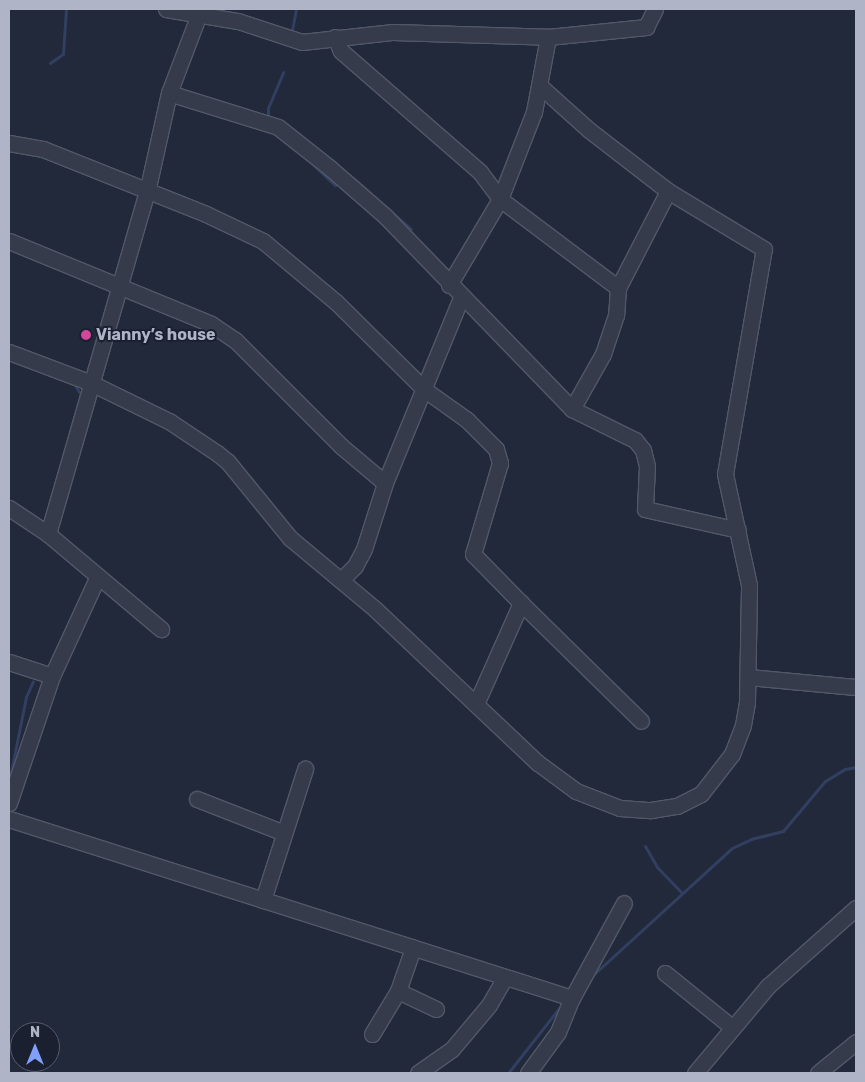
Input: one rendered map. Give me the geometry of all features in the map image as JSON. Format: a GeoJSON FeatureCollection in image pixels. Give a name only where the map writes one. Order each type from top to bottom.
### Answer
{"type":"FeatureCollection","features":[{"type":"Feature","properties":{"kind":"street"},"geometry":{"type":"LineString","coordinates":[[166,9],[238,21],[297,42],[335,37],[435,32],[548,37],[646,27],[656,9]]}},
{"type":"Feature","properties":{"kind":"street"},"geometry":{"type":"LineString","coordinates":[[48,534],[147,192],[169,93],[199,14]]}},
{"type":"Feature","properties":{"kind":"street"},"geometry":{"type":"LineString","coordinates":[[335,37],[341,51],[480,172],[500,199],[618,288]]}},
{"type":"Feature","properties":{"kind":"street"},"geometry":{"type":"LineString","coordinates":[[449,285],[500,199],[541,87],[548,37]]}},
{"type":"Feature","properties":{"kind":"street"},"geometry":{"type":"LineString","coordinates":[[9,352],[91,383],[169,421],[217,453],[228,462],[290,538],[341,580],[538,763],[576,791],[620,808],[651,810],[677,806],[701,794],[719,775],[743,725],[748,677],[749,584],[725,474],[764,249],[668,191],[589,130],[541,87]]}},
{"type":"Feature","properties":{"kind":"street"},"geometry":{"type":"LineString","coordinates":[[169,93],[265,122],[289,134],[385,216],[461,298],[572,409],[635,440],[642,450],[648,480],[645,509],[738,530]]}},
{"type":"Feature","properties":{"kind":"street"},"geometry":{"type":"LineString","coordinates":[[9,143],[43,148],[147,192],[206,214],[275,249],[336,302],[425,390],[468,420],[499,455],[498,475],[474,554],[641,721]]}},
{"type":"Feature","properties":{"kind":"street"},"geometry":{"type":"LineString","coordinates":[[572,409],[603,354],[616,315],[618,288],[668,191]]}},
{"type":"Feature","properties":{"kind":"street"},"geometry":{"type":"LineString","coordinates":[[9,241],[119,284],[211,324],[235,340],[341,446],[385,483]]}},
{"type":"Feature","properties":{"kind":"street"},"geometry":{"type":"LineString","coordinates":[[341,580],[362,554],[385,483],[425,390],[461,298]]}},
{"type":"Feature","properties":{"kind":"street"},"geometry":{"type":"LineString","coordinates":[[9,508],[48,534],[97,578],[161,629]]}},
{"type":"Feature","properties":{"kind":"street"},"geometry":{"type":"LineString","coordinates":[[9,802],[52,676],[97,578]]}},
{"type":"Feature","properties":{"kind":"street"},"geometry":{"type":"LineString","coordinates":[[476,704],[521,602]]}},
{"type":"Feature","properties":{"kind":"street"},"geometry":{"type":"LineString","coordinates":[[9,662],[52,676]]}},
{"type":"Feature","properties":{"kind":"street"},"geometry":{"type":"LineString","coordinates":[[748,677],[856,687]]}},
{"type":"Feature","properties":{"kind":"street"},"geometry":{"type":"LineString","coordinates":[[263,900],[304,769]]}},
{"type":"Feature","properties":{"kind":"street"},"geometry":{"type":"LineString","coordinates":[[196,799],[284,833]]}},
{"type":"Feature","properties":{"kind":"street"},"geometry":{"type":"LineString","coordinates":[[9,819],[572,998]]}},
{"type":"Feature","properties":{"kind":"street"},"geometry":{"type":"LineString","coordinates":[[528,1073],[558,1032],[572,998],[624,903]]}},
{"type":"Feature","properties":{"kind":"street"},"geometry":{"type":"LineString","coordinates":[[695,1073],[768,986],[856,908]]}},
{"type":"Feature","properties":{"kind":"street"},"geometry":{"type":"LineString","coordinates":[[372,1034],[398,991],[413,948]]}},
{"type":"Feature","properties":{"kind":"street"},"geometry":{"type":"LineString","coordinates":[[665,973],[733,1028]]}},
{"type":"Feature","properties":{"kind":"street"},"geometry":{"type":"LineString","coordinates":[[418,1073],[452,1049],[489,1005],[505,977]]}},
{"type":"Feature","properties":{"kind":"street"},"geometry":{"type":"LineString","coordinates":[[398,991],[436,1009]]}},
{"type":"Feature","properties":{"kind":"street"},"geometry":{"type":"LineString","coordinates":[[818,1073],[856,1042]]}},
{"type":"Feature","properties":{"kind":"waterway"},"geometry":{"type":"LineString","coordinates":[[50,63],[63,54],[66,9]]}},
{"type":"Feature","properties":{"kind":"waterway"},"geometry":{"type":"LineString","coordinates":[[291,35],[296,9]]}},
{"type":"Feature","properties":{"kind":"waterway"},"geometry":{"type":"LineString","coordinates":[[268,117],[268,108],[283,72]]}},
{"type":"Feature","properties":{"kind":"waterway"},"geometry":{"type":"LineString","coordinates":[[292,129],[305,139]]}},
{"type":"Feature","properties":{"kind":"waterway"},"geometry":{"type":"LineString","coordinates":[[306,158],[335,185]]}},
{"type":"Feature","properties":{"kind":"waterway"},"geometry":{"type":"LineString","coordinates":[[353,178],[411,229]]}},
{"type":"Feature","properties":{"kind":"waterway"},"geometry":{"type":"LineString","coordinates":[[75,385],[81,395]]}},
{"type":"Feature","properties":{"kind":"waterway"},"geometry":{"type":"LineString","coordinates":[[10,777],[26,697],[33,681]]}},
{"type":"Feature","properties":{"kind":"waterway"},"geometry":{"type":"LineString","coordinates":[[593,975],[732,848],[751,839],[783,831],[825,781],[845,769],[856,767]]}},
{"type":"Feature","properties":{"kind":"waterway"},"geometry":{"type":"LineString","coordinates":[[645,846],[657,867],[681,892]]}},
{"type":"Feature","properties":{"kind":"waterway"},"geometry":{"type":"LineString","coordinates":[[508,1073],[563,1003]]}},
{"type":"Feature","properties":{"kind":"place","name":"Vianny’s house"},"geometry":{"type":"Point","coordinates":[86,335]}}]}
